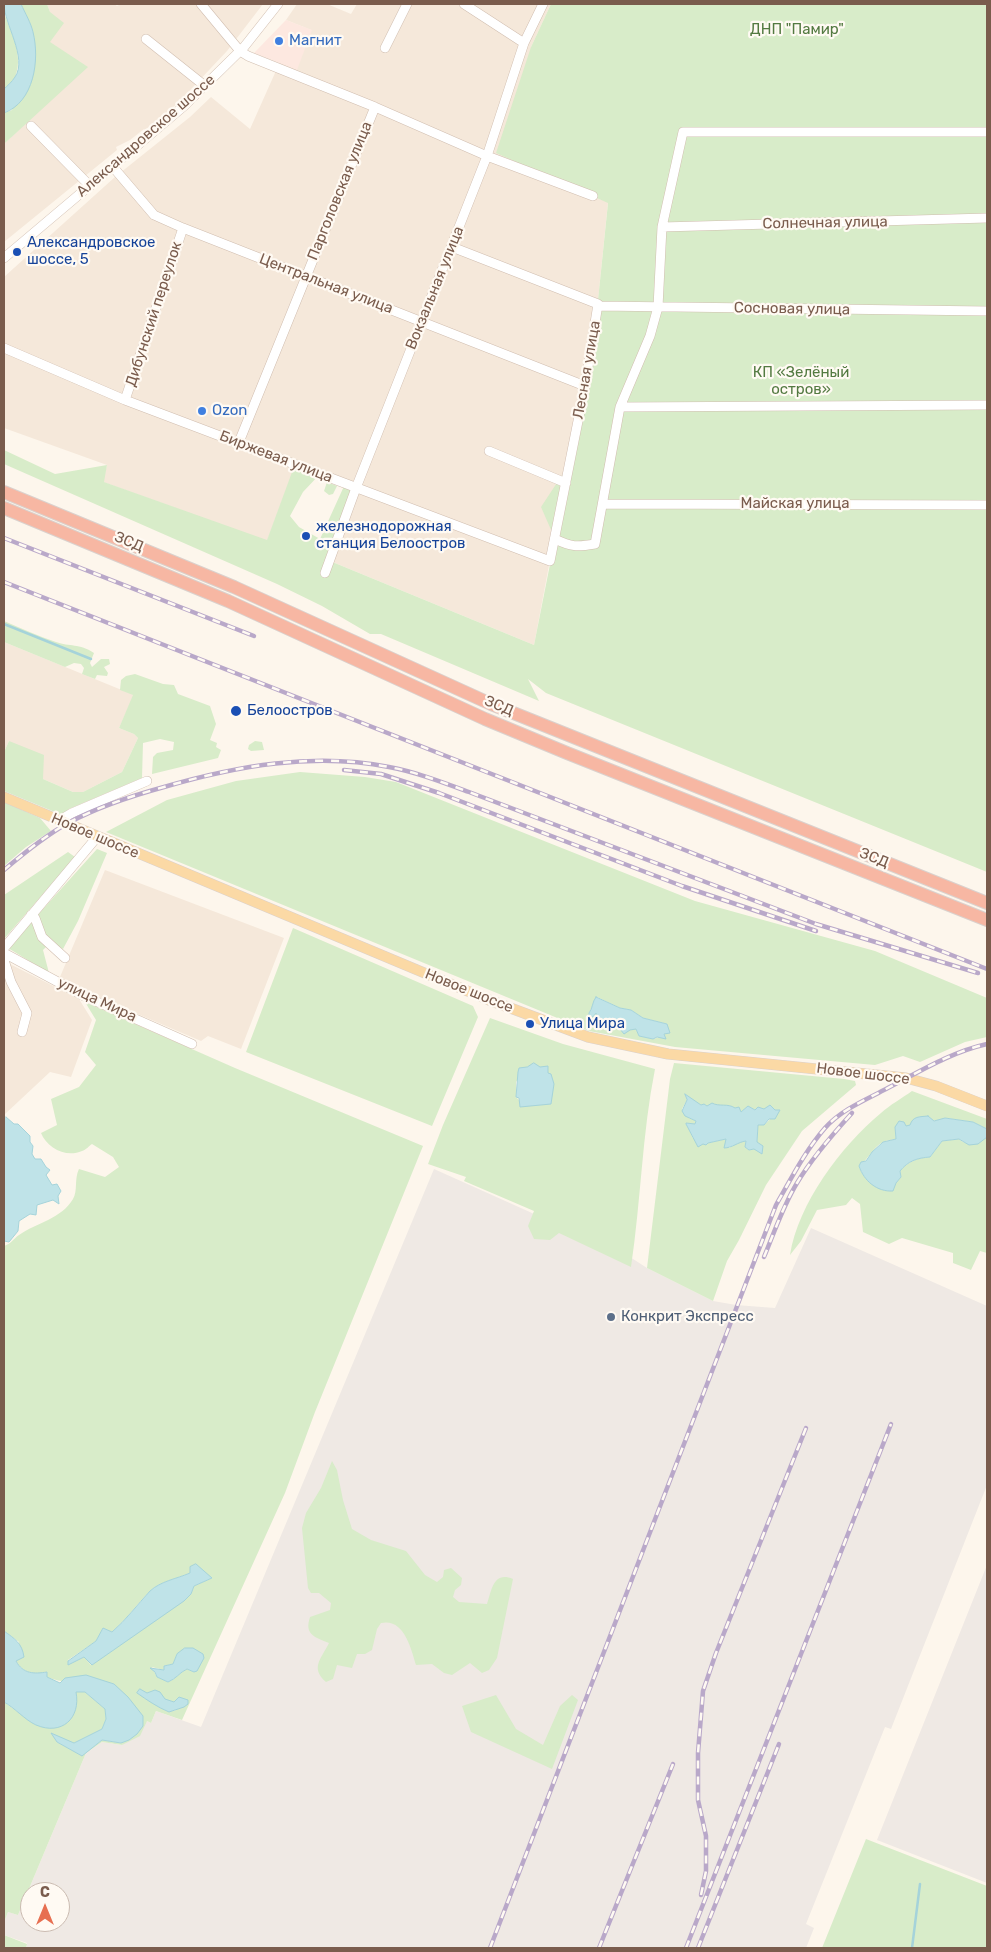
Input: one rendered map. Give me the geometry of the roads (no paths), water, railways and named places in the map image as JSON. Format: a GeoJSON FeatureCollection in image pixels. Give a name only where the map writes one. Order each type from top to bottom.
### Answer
{"type":"FeatureCollection","features":[{"type":"Feature","properties":{"kind":"highway","name":"ЗСД"},"geometry":{"type":"LineString","coordinates":[[4,492],[234,587],[412,666],[491,704],[987,903]]}},
{"type":"Feature","properties":{"kind":"highway","name":"ЗСД"},"geometry":{"type":"LineString","coordinates":[[4,508],[228,601],[522,734],[987,920]]}},
{"type":"Feature","properties":{"kind":"main road","name":"Новое шоссе"},"geometry":{"type":"LineString","coordinates":[[4,797],[489,1000],[588,1037],[668,1054],[906,1078],[936,1086],[987,1106]]}},
{"type":"Feature","properties":{"kind":"street","name":"Александровское шоссе"},"geometry":{"type":"LineString","coordinates":[[4,258],[184,106],[240,51],[278,4]]}},
{"type":"Feature","properties":{"kind":"street"},"geometry":{"type":"LineString","coordinates":[[385,48],[407,4]]}},
{"type":"Feature","properties":{"kind":"street"},"geometry":{"type":"LineString","coordinates":[[464,4],[524,43]]}},
{"type":"Feature","properties":{"kind":"street","name":"Вокзальная улица"},"geometry":{"type":"LineString","coordinates":[[325,573],[356,488],[487,156],[524,43],[543,4]]}},
{"type":"Feature","properties":{"kind":"street"},"geometry":{"type":"LineString","coordinates":[[200,5],[240,51],[248,56],[375,107],[487,156],[593,196]]}},
{"type":"Feature","properties":{"kind":"street"},"geometry":{"type":"LineString","coordinates":[[146,39],[205,86]]}},
{"type":"Feature","properties":{"kind":"street","name":"Парголовская улица"},"geometry":{"type":"LineString","coordinates":[[239,442],[375,107]]}},
{"type":"Feature","properties":{"kind":"street"},"geometry":{"type":"LineString","coordinates":[[31,126],[90,186]]}},
{"type":"Feature","properties":{"kind":"street"},"geometry":{"type":"LineString","coordinates":[[555,538],[570,546],[595,544],[620,407],[650,336],[658,307],[662,227],[682,132],[987,132]]}},
{"type":"Feature","properties":{"kind":"street","name":"Центральная улица"},"geometry":{"type":"LineString","coordinates":[[113,167],[154,214],[182,228],[585,386]]}},
{"type":"Feature","properties":{"kind":"street","name":"Солнечная улица"},"geometry":{"type":"LineString","coordinates":[[662,227],[987,218]]}},
{"type":"Feature","properties":{"kind":"street","name":"Дибунский переулок"},"geometry":{"type":"LineString","coordinates":[[125,400],[182,228]]}},
{"type":"Feature","properties":{"kind":"street","name":"Лесная улица"},"geometry":{"type":"LineString","coordinates":[[452,247],[598,304],[585,386],[550,560]]}},
{"type":"Feature","properties":{"kind":"street","name":"Сосновая улица"},"geometry":{"type":"LineString","coordinates":[[598,306],[987,311]]}},
{"type":"Feature","properties":{"kind":"street","name":"Биржевая улица"},"geometry":{"type":"LineString","coordinates":[[4,348],[125,400],[550,560]]}},
{"type":"Feature","properties":{"kind":"street"},"geometry":{"type":"LineString","coordinates":[[620,407],[987,405]]}},
{"type":"Feature","properties":{"kind":"street"},"geometry":{"type":"LineString","coordinates":[[489,451],[566,483]]}},
{"type":"Feature","properties":{"kind":"street","name":"Майская улица"},"geometry":{"type":"LineString","coordinates":[[603,504],[987,505]]}},
{"type":"Feature","properties":{"kind":"street"},"geometry":{"type":"LineString","coordinates":[[60,820],[72,812],[147,781]]}},
{"type":"Feature","properties":{"kind":"street"},"geometry":{"type":"LineString","coordinates":[[4,948],[97,837]]}},
{"type":"Feature","properties":{"kind":"street"},"geometry":{"type":"LineString","coordinates":[[31,915],[35,918],[42,937],[65,958]]}},
{"type":"Feature","properties":{"kind":"street","name":"улица Мира"},"geometry":{"type":"LineString","coordinates":[[4,953],[84,996],[192,1044]]}},
{"type":"Feature","properties":{"kind":"street"},"geometry":{"type":"LineString","coordinates":[[4,960],[11,982],[27,1013],[22,1032]]}},
{"type":"Feature","properties":{"kind":"water"},"geometry":{"type":"Polygon","coordinates":[[[4,4],[21,4],[32,29],[36,55],[35,67],[28,90],[14,108],[4,113],[4,89],[15,77],[19,60],[4,4]]]}},
{"type":"Feature","properties":{"kind":"water"},"geometry":{"type":"Polygon","coordinates":[[[596,997],[620,1008],[631,1010],[643,1018],[667,1024],[670,1033],[664,1034],[666,1039],[657,1037],[653,1039],[639,1036],[636,1029],[624,1034],[616,1024],[607,1028],[605,1024],[601,1023],[596,1013],[593,1017],[589,1016],[596,997]]]}},
{"type":"Feature","properties":{"kind":"water"},"geometry":{"type":"Polygon","coordinates":[[[534,1063],[540,1067],[548,1066],[548,1073],[551,1074],[554,1084],[551,1104],[520,1107],[519,1098],[516,1097],[519,1068],[527,1067],[534,1063]]]}},
{"type":"Feature","properties":{"kind":"water"},"geometry":{"type":"Polygon","coordinates":[[[685,1094],[701,1105],[707,1106],[712,1103],[735,1108],[739,1107],[741,1112],[748,1106],[755,1110],[758,1107],[764,1109],[770,1105],[775,1110],[780,1110],[775,1119],[769,1119],[764,1125],[758,1125],[757,1142],[763,1146],[762,1154],[754,1149],[749,1150],[745,1147],[746,1141],[724,1148],[726,1139],[706,1145],[703,1144],[698,1147],[686,1124],[695,1124],[696,1121],[685,1116],[682,1111],[687,1100],[685,1094]]]}},
{"type":"Feature","properties":{"kind":"water"},"geometry":{"type":"Polygon","coordinates":[[[928,1116],[934,1121],[945,1118],[973,1122],[987,1129],[987,1137],[978,1144],[969,1145],[959,1139],[942,1141],[930,1157],[913,1161],[900,1171],[901,1177],[893,1191],[882,1190],[868,1181],[859,1166],[861,1162],[866,1161],[872,1152],[883,1142],[896,1139],[895,1127],[899,1121],[904,1122],[906,1126],[910,1125],[917,1118],[928,1116]]]}},
{"type":"Feature","properties":{"kind":"water"},"geometry":{"type":"Polygon","coordinates":[[[6,1117],[14,1124],[18,1124],[30,1136],[30,1142],[33,1146],[32,1154],[35,1159],[41,1159],[50,1170],[46,1175],[52,1185],[57,1184],[61,1191],[58,1196],[59,1204],[53,1200],[37,1205],[36,1215],[30,1214],[19,1221],[18,1231],[9,1242],[4,1241],[4,1119],[6,1117]]]}},
{"type":"Feature","properties":{"kind":"water"},"geometry":{"type":"Polygon","coordinates":[[[196,1564],[212,1578],[194,1586],[191,1594],[184,1601],[92,1665],[84,1657],[68,1665],[68,1661],[96,1641],[103,1628],[112,1632],[150,1591],[164,1582],[190,1573],[190,1567],[196,1564]]]}},
{"type":"Feature","properties":{"kind":"water"},"geometry":{"type":"Polygon","coordinates":[[[4,1631],[15,1639],[22,1648],[24,1657],[16,1661],[25,1671],[33,1673],[47,1672],[47,1677],[60,1683],[65,1678],[86,1675],[114,1684],[128,1697],[143,1716],[143,1726],[129,1740],[121,1743],[102,1740],[82,1756],[57,1742],[51,1733],[74,1743],[102,1729],[106,1719],[105,1709],[85,1692],[76,1692],[76,1710],[68,1722],[54,1728],[45,1728],[32,1723],[4,1702],[4,1631]]]}},
{"type":"Feature","properties":{"kind":"water"},"geometry":{"type":"Polygon","coordinates":[[[185,1648],[193,1648],[203,1654],[204,1658],[197,1671],[194,1672],[187,1669],[168,1682],[157,1677],[150,1668],[164,1670],[164,1666],[173,1664],[177,1654],[185,1648]]]}},
{"type":"Feature","properties":{"kind":"water"},"geometry":{"type":"Polygon","coordinates":[[[140,1689],[147,1693],[155,1690],[160,1692],[165,1699],[174,1702],[179,1697],[188,1700],[188,1704],[169,1712],[137,1693],[140,1689]]]}},
{"type":"Feature","properties":{"kind":"waterway"},"geometry":{"type":"LineString","coordinates":[[4,624],[91,659]]}},
{"type":"Feature","properties":{"kind":"waterway"},"geometry":{"type":"LineString","coordinates":[[912,1948],[920,1884]]}},
{"type":"Feature","properties":{"kind":"railway"},"geometry":{"type":"LineString","coordinates":[[4,538],[254,636]]}},
{"type":"Feature","properties":{"kind":"railway"},"geometry":{"type":"LineString","coordinates":[[4,582],[987,969]]}},
{"type":"Feature","properties":{"kind":"railway"},"geometry":{"type":"LineString","coordinates":[[4,870],[51,833],[68,823],[103,807],[139,794],[191,779],[247,767],[304,761],[361,763],[399,769],[429,778],[816,924],[978,973]]}},
{"type":"Feature","properties":{"kind":"railway"},"geometry":{"type":"LineString","coordinates":[[344,770],[381,774],[439,793],[682,886],[816,931]]}},
{"type":"Feature","properties":{"kind":"railway"},"geometry":{"type":"LineString","coordinates":[[490,1948],[776,1205],[811,1146],[825,1128],[838,1116],[862,1101],[935,1063],[987,1044]]}},
{"type":"Feature","properties":{"kind":"railway"},"geometry":{"type":"LineString","coordinates":[[764,1257],[783,1210],[797,1183],[823,1147],[852,1113]]}},
{"type":"Feature","properties":{"kind":"railway"},"geometry":{"type":"LineString","coordinates":[[686,1948],[891,1424]]}},
{"type":"Feature","properties":{"kind":"railway"},"geometry":{"type":"LineString","coordinates":[[701,1895],[706,1871],[706,1836],[698,1800],[698,1753],[703,1691],[716,1653],[806,1428]]}},
{"type":"Feature","properties":{"kind":"railway"},"geometry":{"type":"LineString","coordinates":[[698,1948],[779,1744]]}},
{"type":"Feature","properties":{"kind":"railway"},"geometry":{"type":"LineString","coordinates":[[599,1948],[673,1764]]}},
{"type":"Feature","properties":{"kind":"place","name":"Магнит"},"geometry":{"type":"Point","coordinates":[279,41]}},
{"type":"Feature","properties":{"kind":"place","name":"Александровское шоссе, 5"},"geometry":{"type":"Point","coordinates":[17,252]}},
{"type":"Feature","properties":{"kind":"place","name":"Ozon"},"geometry":{"type":"Point","coordinates":[202,411]}},
{"type":"Feature","properties":{"kind":"place","name":"железнодорожная станция Белоостров"},"geometry":{"type":"Point","coordinates":[306,536]}},
{"type":"Feature","properties":{"kind":"place","name":"Белоостров"},"geometry":{"type":"Point","coordinates":[236,711]}},
{"type":"Feature","properties":{"kind":"place","name":"Улица Мира"},"geometry":{"type":"Point","coordinates":[530,1024]}},
{"type":"Feature","properties":{"kind":"place","name":"Конкрит Экспресс"},"geometry":{"type":"Point","coordinates":[611,1317]}},
{"type":"Feature","properties":{"kind":"park label","name":"ДНП \"Памир\""},"geometry":{"type":"Point","coordinates":[797,30]}},
{"type":"Feature","properties":{"kind":"park label","name":"КП «Зелёный остров»"},"geometry":{"type":"Point","coordinates":[801,382]}}]}
